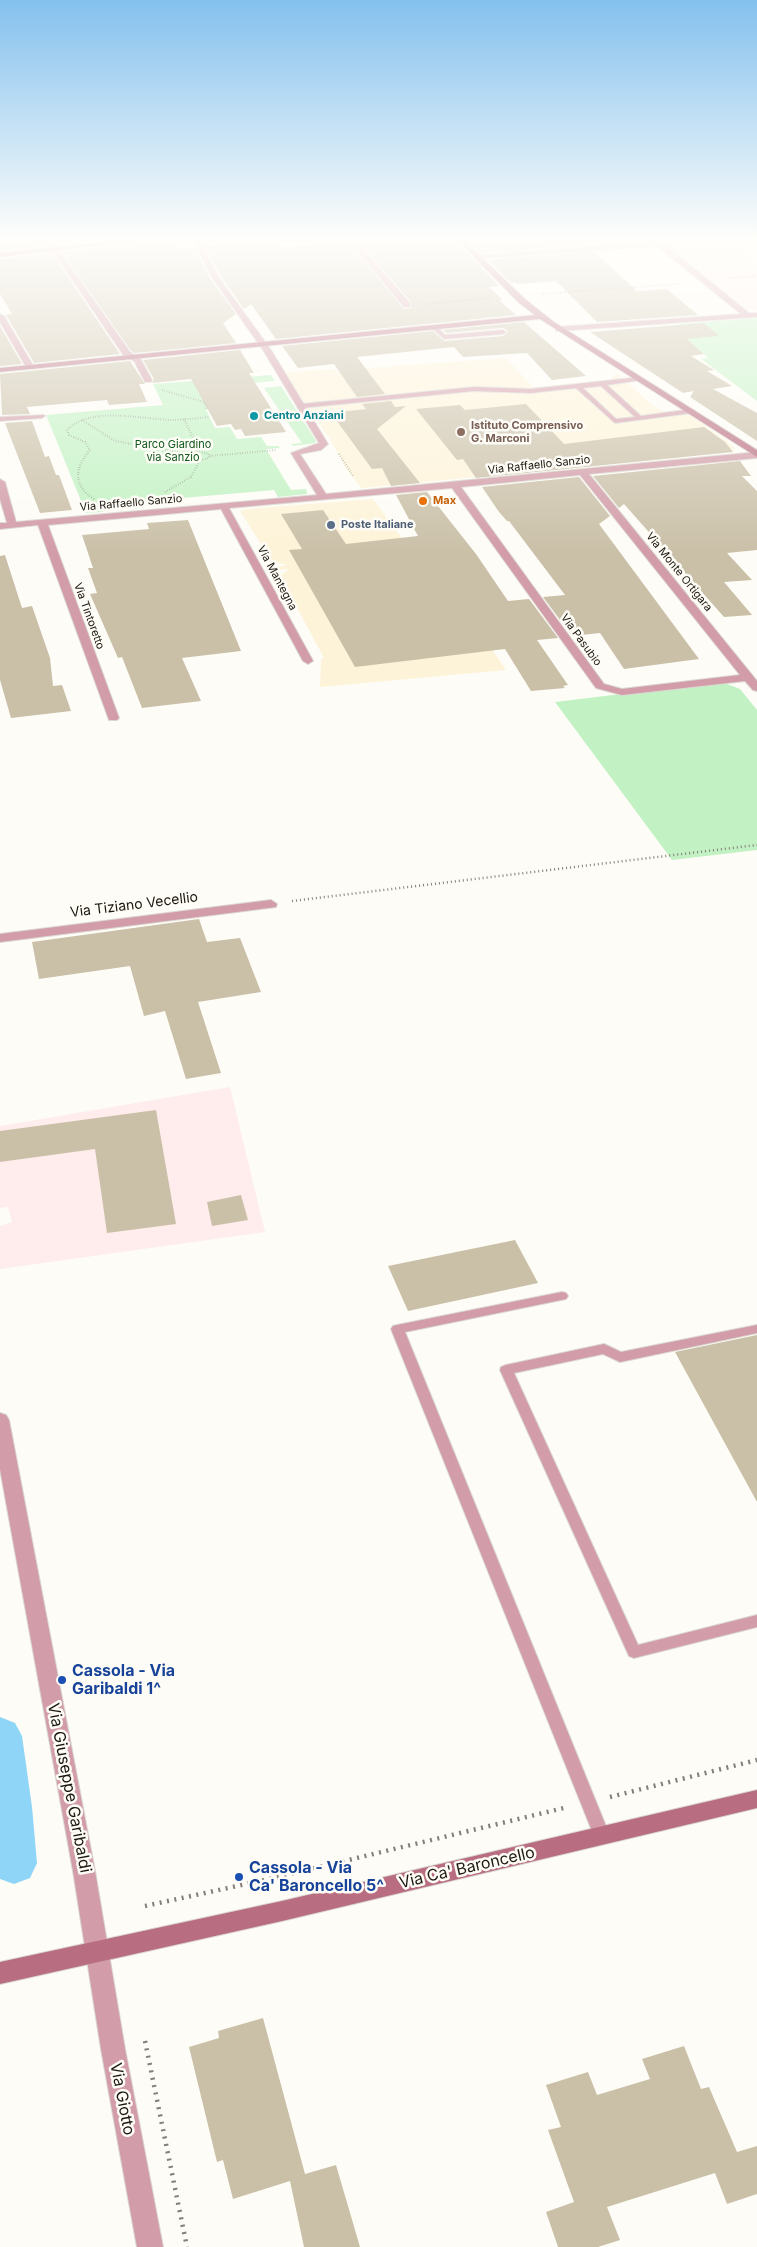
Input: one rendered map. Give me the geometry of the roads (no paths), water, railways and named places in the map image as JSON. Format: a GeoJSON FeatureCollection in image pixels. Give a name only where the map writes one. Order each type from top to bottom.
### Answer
{"type":"FeatureCollection","features":[{"type":"Feature","properties":{"kind":"main road"},"geometry":{"type":"LineString","coordinates":[[0,370],[254,345]]}},
{"type":"Feature","properties":{"kind":"main road"},"geometry":{"type":"LineString","coordinates":[[584,345],[692,411],[757,454]]}},
{"type":"Feature","properties":{"kind":"main road","name":"Via Ca' Baroncello"},"geometry":{"type":"LineString","coordinates":[[0,1973],[282,1911],[757,1799]]}},
{"type":"Feature","properties":{"kind":"street"},"geometry":{"type":"LineString","coordinates":[[17,345],[30,367]]}},
{"type":"Feature","properties":{"kind":"street"},"geometry":{"type":"LineString","coordinates":[[120,345],[129,357],[138,360],[148,380]]}},
{"type":"Feature","properties":{"kind":"street"},"geometry":{"type":"LineString","coordinates":[[264,345],[324,445],[298,454],[323,497]]}},
{"type":"Feature","properties":{"kind":"street","name":"Via Raffaello Sanzio"},"geometry":{"type":"LineString","coordinates":[[0,526],[224,507],[757,454]]}},
{"type":"Feature","properties":{"kind":"street","name":"Via Monte Ortigara"},"geometry":{"type":"LineString","coordinates":[[582,472],[757,688]]}},
{"type":"Feature","properties":{"kind":"street"},"geometry":{"type":"LineString","coordinates":[[0,482],[12,525]]}},
{"type":"Feature","properties":{"kind":"street","name":"Via Pasubio"},"geometry":{"type":"LineString","coordinates":[[454,485],[600,686],[622,692],[748,677]]}},
{"type":"Feature","properties":{"kind":"street","name":"Via Mantegna"},"geometry":{"type":"LineString","coordinates":[[224,507],[308,661]]}},
{"type":"Feature","properties":{"kind":"street","name":"Via Tintoretto"},"geometry":{"type":"LineString","coordinates":[[42,522],[113,718]]}},
{"type":"Feature","properties":{"kind":"street","name":"Via Tiziano Vecellio"},"geometry":{"type":"LineString","coordinates":[[0,938],[271,904]]}},
{"type":"Feature","properties":{"kind":"street","name":"Via Giuseppe Garibaldi"},"geometry":{"type":"LineString","coordinates":[[0,1420],[98,1951]]}},
{"type":"Feature","properties":{"kind":"street","name":"Via Giotto"},"geometry":{"type":"LineString","coordinates":[[98,1951],[113,2049],[150,2247]]}},
{"type":"Feature","properties":{"kind":"lane"},"geometry":{"type":"LineString","coordinates":[[301,406],[474,389],[530,391],[640,379]]}},
{"type":"Feature","properties":{"kind":"lane"},"geometry":{"type":"LineString","coordinates":[[602,384],[640,418]]}},
{"type":"Feature","properties":{"kind":"lane"},"geometry":{"type":"LineString","coordinates":[[577,386],[614,421],[692,411]]}},
{"type":"Feature","properties":{"kind":"lane"},"geometry":{"type":"LineString","coordinates":[[0,419],[42,416]]}},
{"type":"Feature","properties":{"kind":"lane"},"geometry":{"type":"LineString","coordinates":[[562,1296],[397,1329],[602,1836]]}},
{"type":"Feature","properties":{"kind":"lane"},"geometry":{"type":"LineString","coordinates":[[757,1328],[620,1357],[604,1349],[506,1370],[634,1652],[757,1621]]}},
{"type":"Feature","properties":{"kind":"waterway"},"geometry":{"type":"LineString","coordinates":[[0,1736],[10,1807],[14,1863]]}},
{"type":"Feature","properties":{"kind":"place","name":"Centro Anziani"},"geometry":{"type":"Point","coordinates":[254,416]}},
{"type":"Feature","properties":{"kind":"place","name":"Istituto Comprensivo G. Marconi"},"geometry":{"type":"Point","coordinates":[461,432]}},
{"type":"Feature","properties":{"kind":"place","name":"Max"},"geometry":{"type":"Point","coordinates":[423,501]}},
{"type":"Feature","properties":{"kind":"place","name":"Poste Italiane"},"geometry":{"type":"Point","coordinates":[331,525]}},
{"type":"Feature","properties":{"kind":"place","name":"Cassola - Via Garibaldi 1^"},"geometry":{"type":"Point","coordinates":[62,1680]}},
{"type":"Feature","properties":{"kind":"place","name":"Cassola - Via Ca' Baroncello 5^"},"geometry":{"type":"Point","coordinates":[239,1877]}},
{"type":"Feature","properties":{"kind":"park label","name":"Parco Giardino via Sanzio"},"geometry":{"type":"Point","coordinates":[173,451]}}]}
